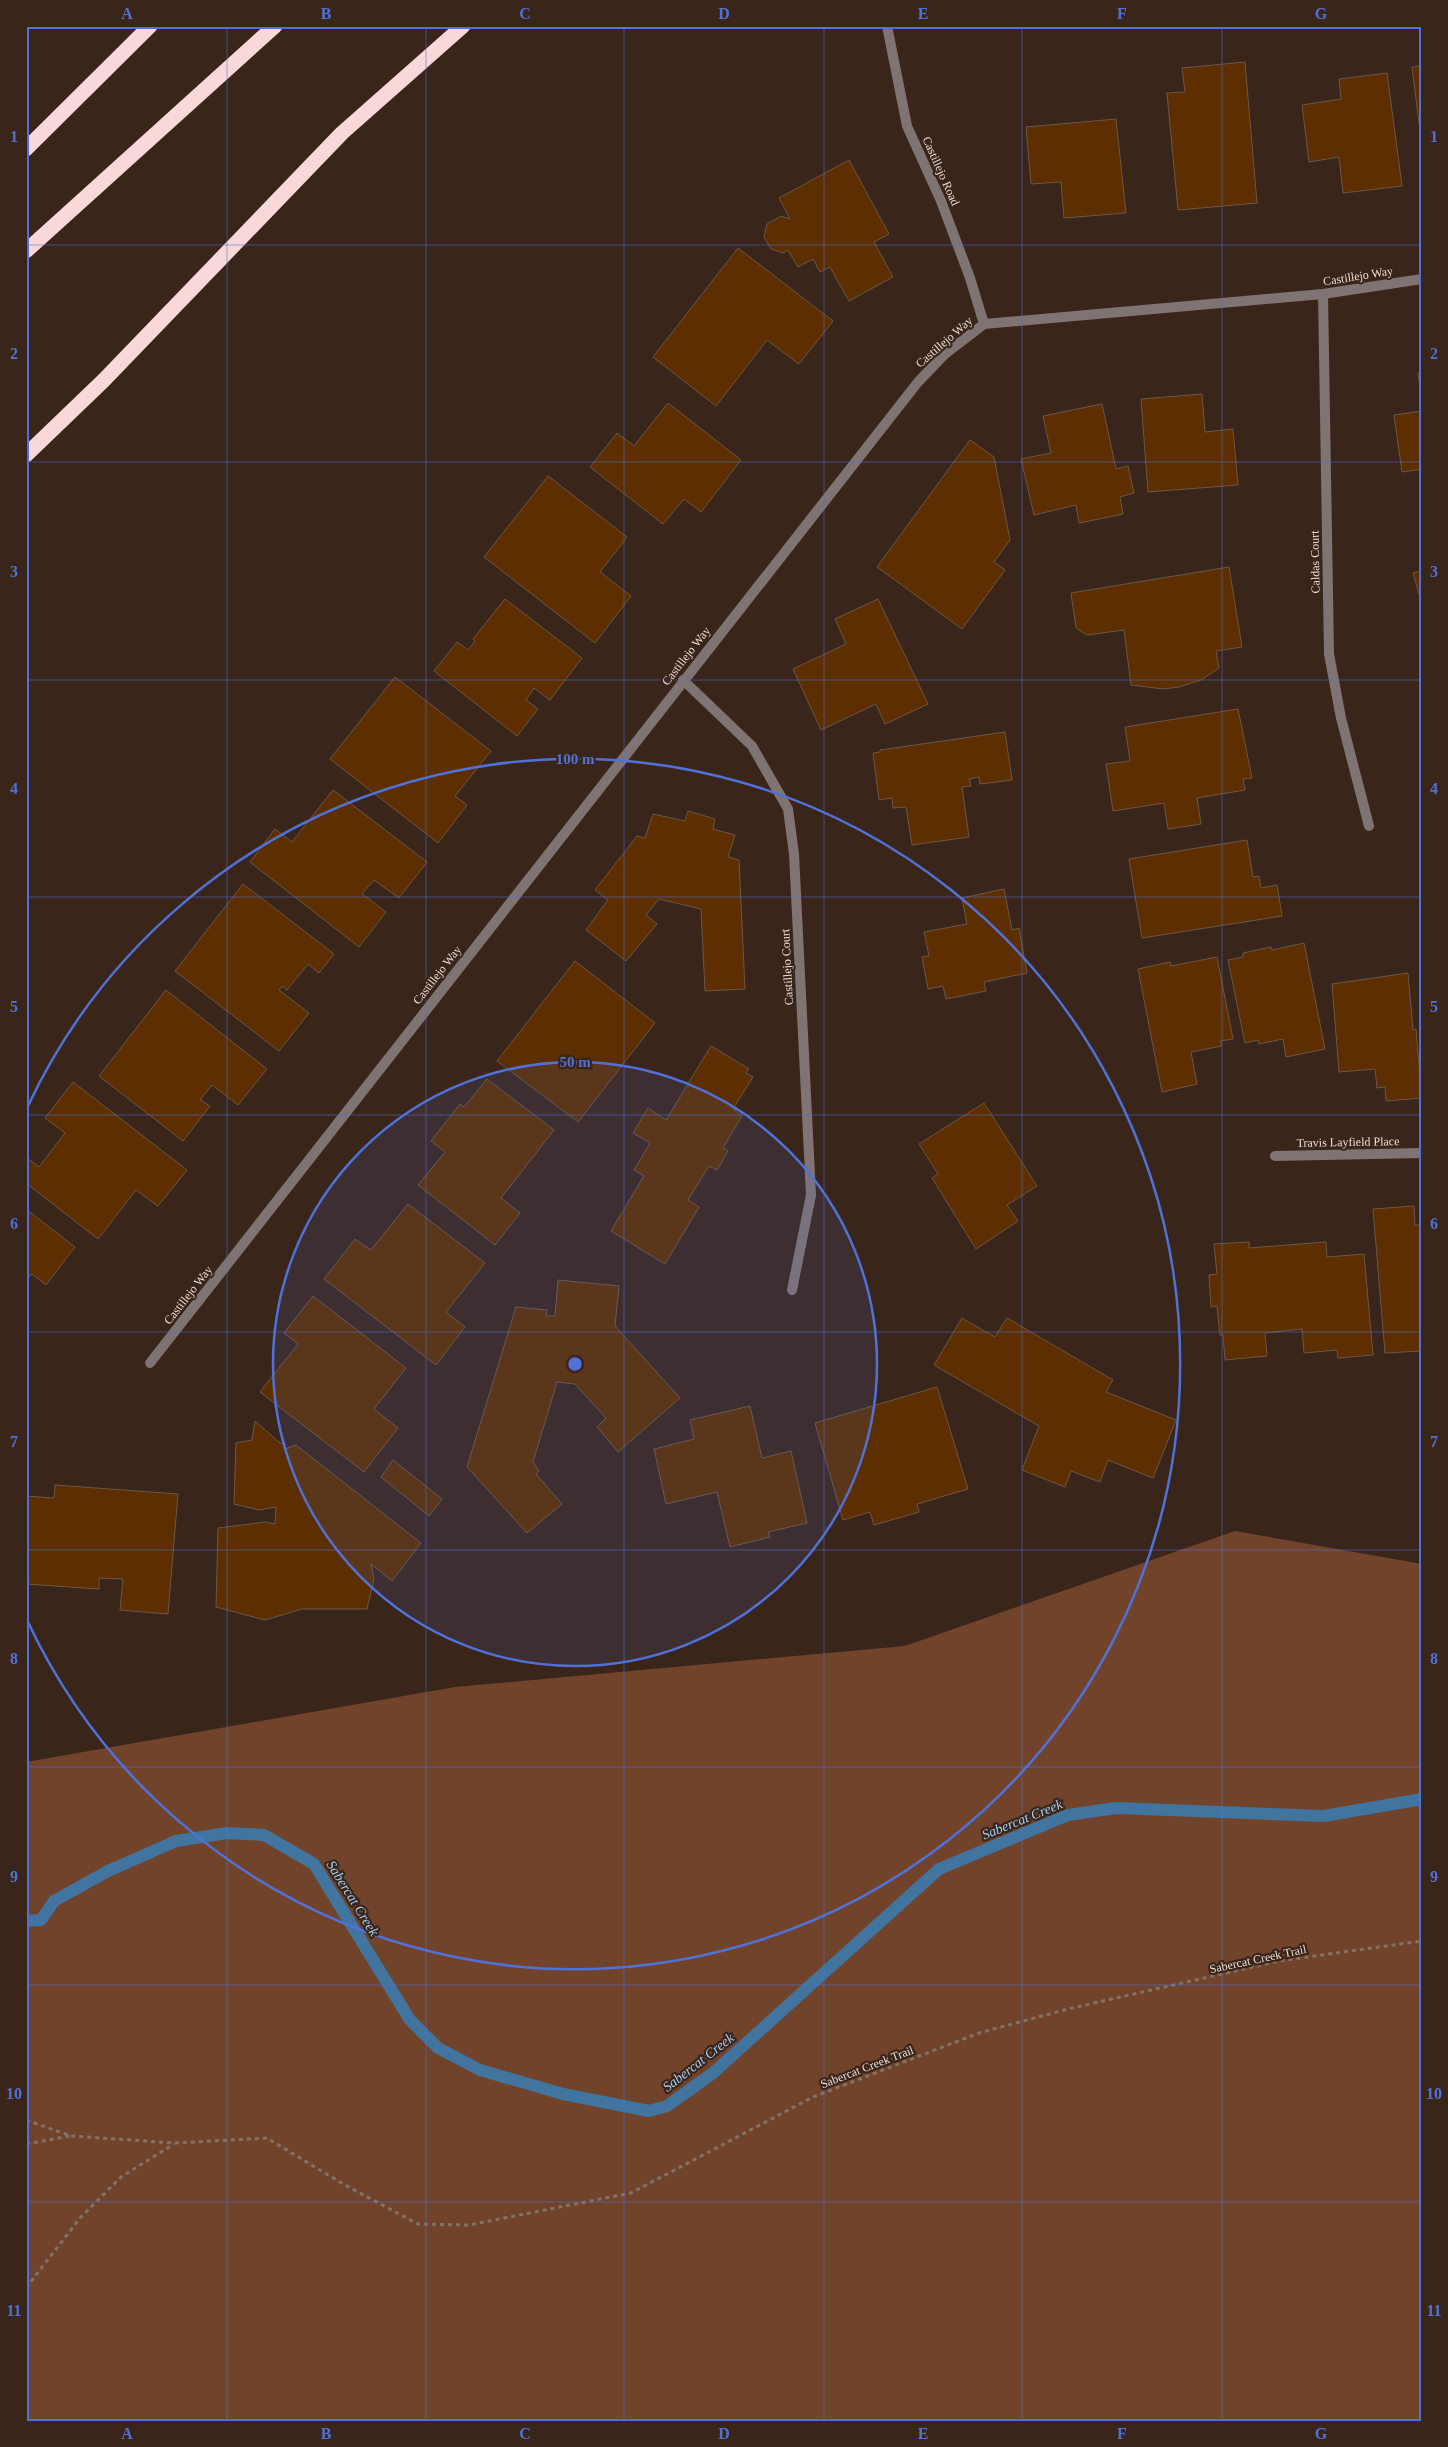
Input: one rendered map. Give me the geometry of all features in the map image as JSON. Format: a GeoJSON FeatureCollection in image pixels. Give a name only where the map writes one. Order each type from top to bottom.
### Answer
{"type":"FeatureCollection","features":[{"type":"Feature","properties":{"kind":"highway"},"geometry":{"type":"LineString","coordinates":[[26,149],[150,26]]}},
{"type":"Feature","properties":{"kind":"highway"},"geometry":{"type":"LineString","coordinates":[[26,251],[275,26]]}},
{"type":"Feature","properties":{"kind":"highway"},"geometry":{"type":"LineString","coordinates":[[26,455],[110,373],[342,133],[463,26]]}},
{"type":"Feature","properties":{"kind":"street","name":"Castillejo Road"},"geometry":{"type":"LineString","coordinates":[[886,26],[907,126],[941,201],[970,278],[984,324]]}},
{"type":"Feature","properties":{"kind":"street","name":"Castillejo Way"},"geometry":{"type":"LineString","coordinates":[[150,1364],[683,680],[918,382],[945,354],[984,324],[1323,294],[1422,279]]}},
{"type":"Feature","properties":{"kind":"street","name":"Caldas Court"},"geometry":{"type":"LineString","coordinates":[[1323,294],[1330,654],[1342,718],[1369,826]]}},
{"type":"Feature","properties":{"kind":"street","name":"Castillejo Court"},"geometry":{"type":"LineString","coordinates":[[683,680],[752,746],[788,809],[794,854],[811,1196],[792,1290]]}},
{"type":"Feature","properties":{"kind":"street","name":"Travis Layfield Place"},"geometry":{"type":"LineString","coordinates":[[1274,1156],[1422,1153]]}},
{"type":"Feature","properties":{"kind":"path","name":"Sabercat Creek Trail"},"geometry":{"type":"LineString","coordinates":[[71,2136],[175,2143],[267,2138],[343,2184],[418,2224],[469,2225],[631,2193],[813,2097],[979,2033],[1068,2009],[1279,1961],[1422,1941]]}},
{"type":"Feature","properties":{"kind":"path"},"geometry":{"type":"LineString","coordinates":[[26,2120],[71,2136]]}},
{"type":"Feature","properties":{"kind":"path"},"geometry":{"type":"LineString","coordinates":[[26,2144],[71,2136]]}},
{"type":"Feature","properties":{"kind":"path"},"geometry":{"type":"LineString","coordinates":[[26,2288],[80,2218],[121,2177],[175,2143]]}},
{"type":"Feature","properties":{"kind":"shaded area"},"geometry":{"type":"Polygon","coordinates":[[[1235,1531],[1422,1564],[1422,2421],[26,2421],[26,1762],[455,1687],[905,1646],[1235,1531]]]}},
{"type":"Feature","properties":{"kind":"building"},"geometry":{"type":"Polygon","coordinates":[[[1245,62],[1257,203],[1178,210],[1167,93],[1185,92],[1182,68],[1245,62]]]}},
{"type":"Feature","properties":{"kind":"building"},"geometry":{"type":"Polygon","coordinates":[[[1422,66],[1422,147],[1412,67],[1422,66]]]}},
{"type":"Feature","properties":{"kind":"building"},"geometry":{"type":"Polygon","coordinates":[[[1387,73],[1402,186],[1343,193],[1339,157],[1309,162],[1302,105],[1341,99],[1339,79],[1387,73]]]}},
{"type":"Feature","properties":{"kind":"building"},"geometry":{"type":"Polygon","coordinates":[[[1116,119],[1126,213],[1064,218],[1061,182],[1031,184],[1026,127],[1116,119]]]}},
{"type":"Feature","properties":{"kind":"building"},"geometry":{"type":"Polygon","coordinates":[[[849,160],[889,234],[874,242],[893,277],[849,301],[830,267],[820,272],[813,259],[798,267],[788,250],[783,253],[771,249],[764,237],[767,224],[781,216],[790,219],[779,198],[849,160]]]}},
{"type":"Feature","properties":{"kind":"building"},"geometry":{"type":"Polygon","coordinates":[[[738,248],[833,321],[799,364],[767,340],[716,406],[653,357],[738,248]]]}},
{"type":"Feature","properties":{"kind":"building"},"geometry":{"type":"Polygon","coordinates":[[[1418,373],[1422,373],[1422,403],[1418,373]]]}},
{"type":"Feature","properties":{"kind":"building"},"geometry":{"type":"Polygon","coordinates":[[[1202,394],[1205,432],[1233,429],[1238,485],[1148,492],[1141,399],[1202,394]]]}},
{"type":"Feature","properties":{"kind":"building"},"geometry":{"type":"Polygon","coordinates":[[[668,403],[741,460],[701,512],[684,499],[663,524],[590,467],[617,433],[634,446],[668,403]]]}},
{"type":"Feature","properties":{"kind":"building"},"geometry":{"type":"Polygon","coordinates":[[[1102,404],[1116,469],[1128,466],[1134,493],[1120,497],[1123,514],[1079,523],[1076,505],[1034,515],[1021,459],[1051,453],[1043,416],[1102,404]]]}},
{"type":"Feature","properties":{"kind":"building"},"geometry":{"type":"Polygon","coordinates":[[[1422,411],[1422,469],[1402,472],[1394,415],[1422,411]]]}},
{"type":"Feature","properties":{"kind":"building"},"geometry":{"type":"Polygon","coordinates":[[[970,440],[994,457],[1010,540],[994,562],[1005,570],[962,629],[877,567],[970,440]]]}},
{"type":"Feature","properties":{"kind":"building"},"geometry":{"type":"Polygon","coordinates":[[[548,476],[627,537],[600,572],[631,596],[595,643],[484,557],[548,476]]]}},
{"type":"Feature","properties":{"kind":"building"},"geometry":{"type":"Polygon","coordinates":[[[1229,567],[1242,647],[1216,651],[1219,668],[1201,680],[1179,687],[1163,689],[1131,685],[1124,630],[1087,635],[1076,628],[1071,593],[1229,567]]]}},
{"type":"Feature","properties":{"kind":"building"},"geometry":{"type":"Polygon","coordinates":[[[1422,571],[1422,604],[1413,573],[1422,571]]]}},
{"type":"Feature","properties":{"kind":"building"},"geometry":{"type":"Polygon","coordinates":[[[505,599],[582,658],[550,700],[534,688],[526,700],[538,709],[517,736],[434,671],[457,642],[468,650],[475,641],[473,639],[505,599]]]}},
{"type":"Feature","properties":{"kind":"building"},"geometry":{"type":"Polygon","coordinates":[[[878,599],[928,704],[885,724],[876,704],[821,730],[793,669],[846,644],[835,619],[878,599]]]}},
{"type":"Feature","properties":{"kind":"building"},"geometry":{"type":"Polygon","coordinates":[[[395,677],[491,751],[455,796],[467,805],[438,843],[330,759],[395,677]]]}},
{"type":"Feature","properties":{"kind":"building"},"geometry":{"type":"Polygon","coordinates":[[[1238,709],[1252,778],[1243,779],[1245,790],[1197,798],[1201,824],[1168,829],[1164,803],[1113,811],[1106,764],[1130,761],[1125,727],[1238,709]]]}},
{"type":"Feature","properties":{"kind":"building"},"geometry":{"type":"Polygon","coordinates":[[[1005,732],[1012,780],[980,784],[979,777],[969,779],[971,786],[962,787],[969,837],[912,845],[906,807],[893,808],[892,798],[879,800],[873,753],[880,752],[880,750],[1005,732]]]}},
{"type":"Feature","properties":{"kind":"building"},"geometry":{"type":"Polygon","coordinates":[[[333,790],[427,862],[399,898],[374,880],[362,894],[386,912],[359,947],[250,862],[275,829],[292,842],[333,790]]]}},
{"type":"Feature","properties":{"kind":"building"},"geometry":{"type":"Polygon","coordinates":[[[688,811],[715,819],[713,829],[735,835],[728,857],[739,860],[745,989],[705,991],[701,909],[659,899],[646,915],[657,924],[626,961],[586,930],[608,900],[595,890],[637,836],[645,838],[653,814],[685,821],[688,811]]]}},
{"type":"Feature","properties":{"kind":"building"},"geometry":{"type":"Polygon","coordinates":[[[1247,840],[1253,877],[1259,876],[1261,888],[1277,885],[1282,916],[1142,938],[1129,859],[1247,840]]]}},
{"type":"Feature","properties":{"kind":"building"},"geometry":{"type":"Polygon","coordinates":[[[243,884],[334,954],[319,973],[308,964],[287,990],[282,986],[279,990],[309,1013],[279,1051],[175,971],[243,884]]]}},
{"type":"Feature","properties":{"kind":"building"},"geometry":{"type":"Polygon","coordinates":[[[1004,889],[1012,930],[1019,928],[1027,973],[984,982],[986,991],[946,999],[943,986],[928,989],[922,957],[929,956],[924,932],[967,924],[962,898],[1004,889]]]}},
{"type":"Feature","properties":{"kind":"building"},"geometry":{"type":"Polygon","coordinates":[[[1304,943],[1325,1049],[1286,1057],[1283,1039],[1259,1044],[1258,1040],[1245,1043],[1228,960],[1243,957],[1243,953],[1271,947],[1272,950],[1304,943]]]}},
{"type":"Feature","properties":{"kind":"building"},"geometry":{"type":"Polygon","coordinates":[[[1217,957],[1233,1039],[1220,1041],[1222,1046],[1191,1052],[1197,1084],[1162,1092],[1138,969],[1170,962],[1171,966],[1217,957]]]}},
{"type":"Feature","properties":{"kind":"building"},"geometry":{"type":"Polygon","coordinates":[[[575,961],[655,1023],[578,1122],[497,1061],[575,961]]]}},
{"type":"Feature","properties":{"kind":"building"},"geometry":{"type":"Polygon","coordinates":[[[1408,973],[1413,1030],[1416,1029],[1422,1098],[1386,1101],[1385,1087],[1377,1088],[1375,1069],[1339,1072],[1332,984],[1408,973]]]}},
{"type":"Feature","properties":{"kind":"building"},"geometry":{"type":"Polygon","coordinates":[[[166,990],[267,1069],[238,1105],[212,1085],[200,1100],[210,1106],[183,1141],[99,1076],[166,990]]]}},
{"type":"Feature","properties":{"kind":"building"},"geometry":{"type":"Polygon","coordinates":[[[711,1046],[749,1069],[746,1073],[753,1077],[733,1109],[742,1116],[723,1148],[728,1151],[717,1170],[709,1166],[688,1200],[699,1207],[665,1264],[611,1231],[644,1176],[634,1170],[650,1143],[633,1133],[648,1108],[666,1120],[711,1046]]]}},
{"type":"Feature","properties":{"kind":"building"},"geometry":{"type":"Polygon","coordinates":[[[487,1079],[554,1130],[501,1198],[520,1213],[495,1245],[418,1185],[445,1152],[431,1141],[460,1104],[464,1107],[487,1079]]]}},
{"type":"Feature","properties":{"kind":"building"},"geometry":{"type":"Polygon","coordinates":[[[73,1082],[187,1170],[158,1206],[136,1190],[98,1239],[26,1183],[26,1157],[39,1167],[65,1133],[45,1118],[73,1082]]]}},
{"type":"Feature","properties":{"kind":"building"},"geometry":{"type":"Polygon","coordinates":[[[984,1103],[1037,1186],[1007,1205],[1018,1221],[976,1249],[932,1178],[938,1174],[919,1144],[984,1103]]]}},
{"type":"Feature","properties":{"kind":"building"},"geometry":{"type":"Polygon","coordinates":[[[408,1204],[485,1263],[446,1312],[465,1327],[436,1365],[324,1279],[355,1239],[371,1250],[408,1204]]]}},
{"type":"Feature","properties":{"kind":"building"},"geometry":{"type":"Polygon","coordinates":[[[1414,1206],[1415,1225],[1422,1225],[1422,1351],[1385,1353],[1373,1209],[1414,1206]]]}},
{"type":"Feature","properties":{"kind":"building"},"geometry":{"type":"Polygon","coordinates":[[[26,1209],[75,1247],[46,1285],[32,1274],[26,1280],[26,1209]]]}},
{"type":"Feature","properties":{"kind":"building"},"geometry":{"type":"Polygon","coordinates":[[[1249,1242],[1249,1248],[1326,1242],[1327,1257],[1364,1254],[1373,1355],[1338,1358],[1337,1350],[1304,1353],[1302,1329],[1265,1333],[1267,1356],[1225,1360],[1223,1335],[1220,1335],[1217,1306],[1211,1307],[1209,1275],[1217,1274],[1214,1244],[1249,1242]]]}},
{"type":"Feature","properties":{"kind":"building"},"geometry":{"type":"Polygon","coordinates":[[[558,1280],[619,1286],[615,1326],[680,1398],[618,1452],[597,1427],[606,1418],[575,1384],[557,1382],[533,1462],[539,1471],[536,1474],[562,1504],[527,1533],[467,1467],[516,1307],[547,1310],[546,1316],[555,1316],[558,1280]]]}},
{"type":"Feature","properties":{"kind":"building"},"geometry":{"type":"Polygon","coordinates":[[[313,1296],[406,1368],[374,1409],[398,1428],[364,1472],[260,1392],[298,1344],[284,1333],[313,1296]]]}},
{"type":"Feature","properties":{"kind":"building"},"geometry":{"type":"Polygon","coordinates":[[[962,1318],[995,1337],[1007,1318],[1113,1380],[1106,1392],[1176,1420],[1153,1478],[1108,1460],[1100,1482],[1071,1471],[1065,1487],[1022,1470],[1039,1426],[934,1365],[962,1318]]]}},
{"type":"Feature","properties":{"kind":"building"},"geometry":{"type":"Polygon","coordinates":[[[937,1387],[968,1489],[917,1504],[919,1512],[874,1525],[870,1512],[843,1520],[815,1423],[937,1387]]]}},
{"type":"Feature","properties":{"kind":"building"},"geometry":{"type":"Polygon","coordinates":[[[750,1406],[762,1458],[791,1451],[807,1523],[768,1532],[770,1537],[730,1547],[717,1492],[666,1504],[654,1449],[694,1439],[690,1420],[750,1406]]]}},
{"type":"Feature","properties":{"kind":"building"},"geometry":{"type":"Polygon","coordinates":[[[255,1421],[280,1443],[285,1444],[285,1449],[296,1445],[421,1543],[392,1581],[371,1564],[374,1579],[367,1609],[302,1609],[265,1620],[216,1607],[218,1528],[266,1522],[275,1524],[276,1507],[259,1510],[234,1504],[236,1443],[252,1440],[255,1421]]]}},
{"type":"Feature","properties":{"kind":"building"},"geometry":{"type":"Polygon","coordinates":[[[393,1460],[442,1499],[429,1516],[381,1477],[393,1460]]]}},
{"type":"Feature","properties":{"kind":"building"},"geometry":{"type":"Polygon","coordinates":[[[55,1485],[178,1494],[168,1614],[120,1610],[123,1579],[99,1578],[99,1589],[26,1584],[26,1496],[54,1498],[55,1485]]]}},
{"type":"Feature","properties":{"kind":"waterway","name":"Sabercat Creek"},"geometry":{"type":"LineString","coordinates":[[26,1921],[41,1920],[54,1901],[108,1871],[176,1841],[227,1833],[264,1835],[314,1864],[410,2020],[438,2048],[480,2070],[563,2094],[649,2111],[667,2106],[713,2073],[939,1869],[1068,1815],[1116,1808],[1324,1816],[1422,1799]]}}]}
